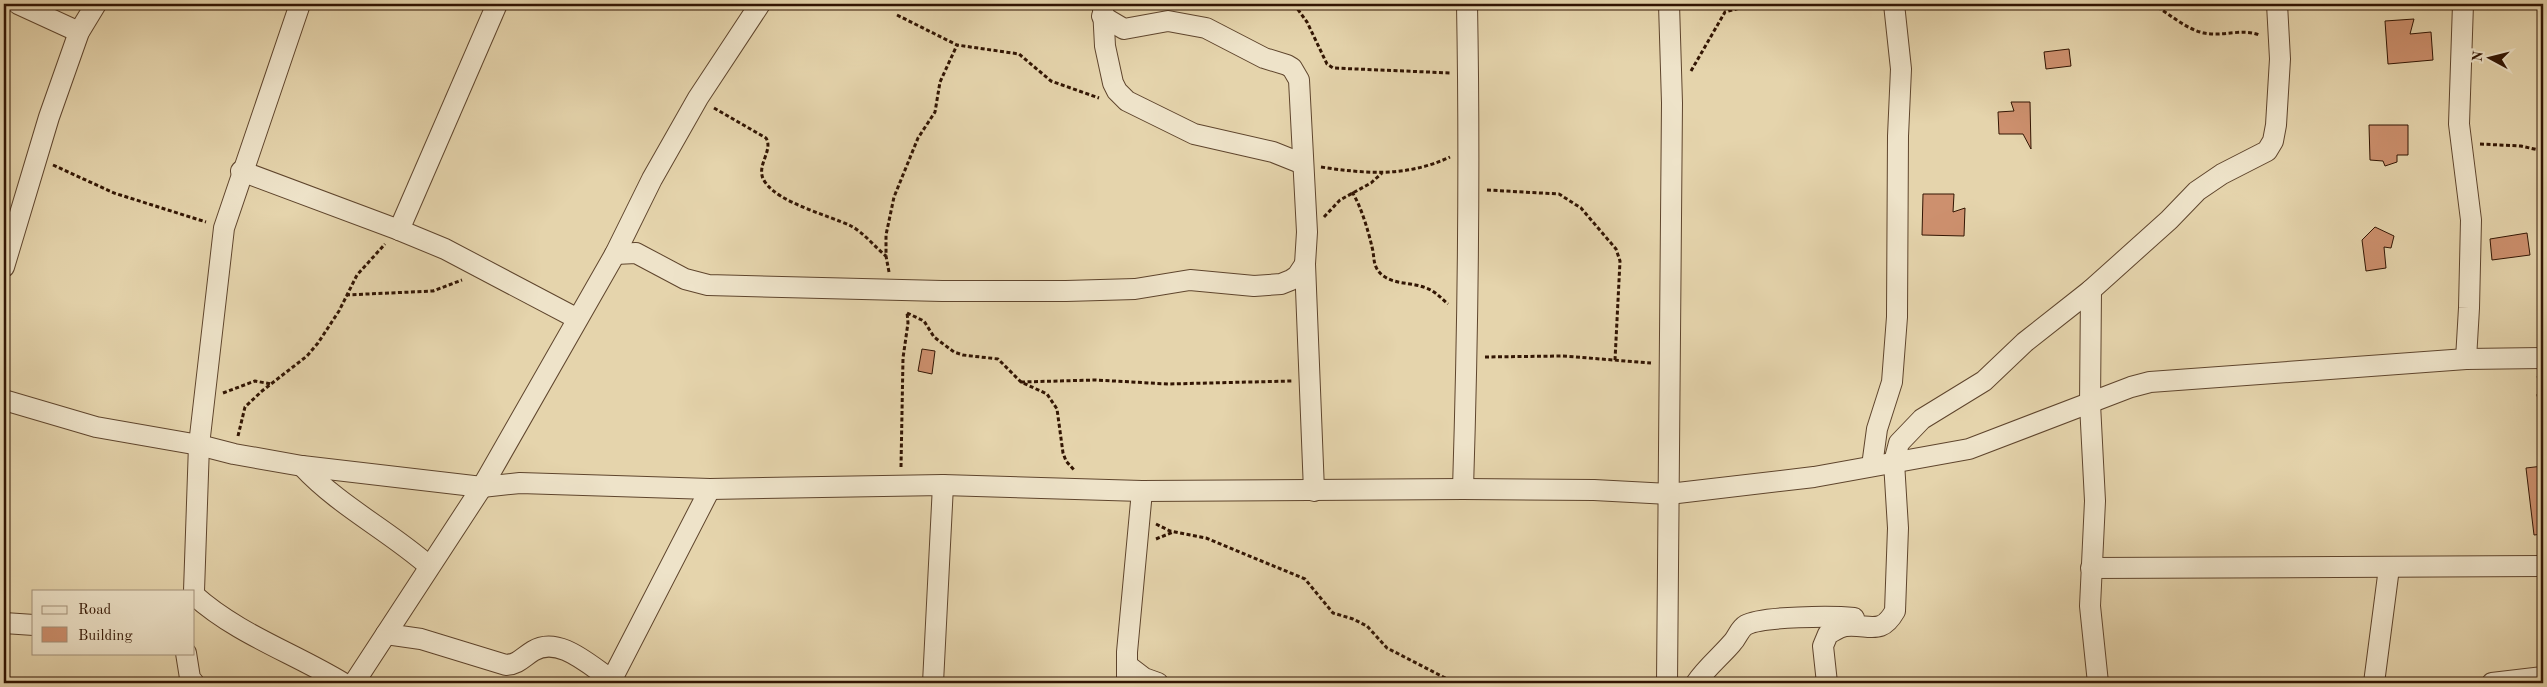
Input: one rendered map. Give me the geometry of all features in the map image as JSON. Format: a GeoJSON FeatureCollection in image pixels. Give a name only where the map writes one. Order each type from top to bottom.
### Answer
{"type":"FeatureCollection","features":[{"type":"Feature","properties":{"kind":"street"},"geometry":{"type":"LineString","coordinates":[[18,4],[79,32]]}},
{"type":"Feature","properties":{"kind":"street"},"geometry":{"type":"LineString","coordinates":[[4,267],[38,154],[79,32],[96,4]]}},
{"type":"Feature","properties":{"kind":"street"},"geometry":{"type":"LineString","coordinates":[[194,590],[199,445],[224,228],[241,171],[300,4]]}},
{"type":"Feature","properties":{"kind":"street"},"geometry":{"type":"LineString","coordinates":[[399,230],[497,4]]}},
{"type":"Feature","properties":{"kind":"street"},"geometry":{"type":"LineString","coordinates":[[354,683],[482,487],[576,318],[615,254],[652,180],[698,98],[760,4]]}},
{"type":"Feature","properties":{"kind":"street"},"geometry":{"type":"LineString","coordinates":[[1463,489],[1468,319],[1469,140],[1467,4]]}},
{"type":"Feature","properties":{"kind":"street"},"geometry":{"type":"LineString","coordinates":[[1667,683],[1672,103],[1669,4]]}},
{"type":"Feature","properties":{"kind":"street"},"geometry":{"type":"LineString","coordinates":[[1872,466],[1877,429],[1892,382],[1897,317],[1898,136],[1901,69],[1894,4]]}},
{"type":"Feature","properties":{"kind":"street"},"geometry":{"type":"LineString","coordinates":[[1827,683],[1823,646],[1828,634],[1845,626],[1879,627],[1888,623],[1896,611],[1898,583],[1894,462],[1899,443],[1922,419],[1984,381],[2025,342],[2092,290],[2169,220],[2197,191],[2222,174],[2267,151],[2273,141],[2276,125],[2279,54],[2278,4]]}},
{"type":"Feature","properties":{"kind":"street"},"geometry":{"type":"LineString","coordinates":[[2463,4],[2459,124],[2470,220],[2469,308],[2466,359]]}},
{"type":"Feature","properties":{"kind":"street"},"geometry":{"type":"LineString","coordinates":[[1103,10],[1113,83],[1117,91],[1127,101],[1194,134],[1273,152],[1303,164]]}},
{"type":"Feature","properties":{"kind":"street"},"geometry":{"type":"LineString","coordinates":[[1103,10],[1124,29],[1168,21],[1189,23],[1206,28],[1264,58],[1292,68],[1301,86],[1307,235],[1305,264],[1314,491]]}},
{"type":"Feature","properties":{"kind":"street"},"geometry":{"type":"LineString","coordinates":[[241,171],[399,230],[486,270],[576,318]]}},
{"type":"Feature","properties":{"kind":"street"},"geometry":{"type":"LineString","coordinates":[[615,254],[636,253],[685,279],[708,285],[895,290],[1091,291],[1149,288],[1173,281],[1190,280],[1254,286],[1281,284],[1291,280],[1297,276],[1305,264]]}},
{"type":"Feature","properties":{"kind":"street"},"geometry":{"type":"LineString","coordinates":[[2092,290],[2090,404],[2095,501],[2090,568],[2090,606],[2098,683]]}},
{"type":"Feature","properties":{"kind":"street"},"geometry":{"type":"LineString","coordinates":[[4,400],[96,427],[199,445],[234,454],[302,466],[482,487],[520,483],[710,489],[942,485],[1102,489],[1141,501],[1314,491],[1463,489],[1594,490],[1670,494],[1814,477],[1969,449],[2130,387],[2165,380],[2466,359],[2534,358]]}},
{"type":"Feature","properties":{"kind":"street"},"geometry":{"type":"LineString","coordinates":[[302,466],[321,486],[402,542],[429,566]]}},
{"type":"Feature","properties":{"kind":"street"},"geometry":{"type":"LineString","coordinates":[[934,683],[942,485]]}},
{"type":"Feature","properties":{"kind":"street"},"geometry":{"type":"LineString","coordinates":[[386,634],[421,639],[506,665],[515,665],[533,651],[544,646],[555,646],[611,682],[710,489]]}},
{"type":"Feature","properties":{"kind":"street"},"geometry":{"type":"LineString","coordinates":[[1141,501],[1127,674],[1158,683]]}},
{"type":"Feature","properties":{"kind":"street"},"geometry":{"type":"LineString","coordinates":[[2090,568],[2158,570],[2246,566],[2389,568],[2543,566]]}},
{"type":"Feature","properties":{"kind":"street"},"geometry":{"type":"LineString","coordinates":[[2374,683],[2389,568]]}},
{"type":"Feature","properties":{"kind":"street"},"geometry":{"type":"LineString","coordinates":[[195,594],[218,614],[246,632],[311,664],[343,683]]}},
{"type":"Feature","properties":{"kind":"street"},"geometry":{"type":"LineString","coordinates":[[1696,683],[1704,670],[1734,642],[1744,626],[1752,622],[1852,618],[1888,623]]}},
{"type":"Feature","properties":{"kind":"street"},"geometry":{"type":"LineString","coordinates":[[4,623],[32,625]]}},
{"type":"Feature","properties":{"kind":"street"},"geometry":{"type":"LineString","coordinates":[[186,654],[190,678],[194,683]]}},
{"type":"Feature","properties":{"kind":"street"},"geometry":{"type":"LineString","coordinates":[[2492,683],[2543,677]]}},
{"type":"Feature","properties":{"kind":"path"},"geometry":{"type":"LineString","coordinates":[[1294,4],[1307,22],[1327,64],[1333,68],[1468,74]]}},
{"type":"Feature","properties":{"kind":"path"},"geometry":{"type":"LineString","coordinates":[[1686,78],[1725,12],[1755,4]]}},
{"type":"Feature","properties":{"kind":"path"},"geometry":{"type":"LineString","coordinates":[[1780,4],[1799,8],[1817,4]]}},
{"type":"Feature","properties":{"kind":"path"},"geometry":{"type":"LineString","coordinates":[[2152,4],[2196,31],[2207,34],[2258,33],[2279,54]]}},
{"type":"Feature","properties":{"kind":"path"},"geometry":{"type":"LineString","coordinates":[[896,15],[957,45],[1019,54],[1051,81],[1068,88],[1102,99],[1127,101]]}},
{"type":"Feature","properties":{"kind":"path"},"geometry":{"type":"LineString","coordinates":[[900,485],[903,358],[908,332],[907,313],[895,290],[886,256],[889,217],[894,197],[918,138],[935,112],[940,82],[957,45]]}},
{"type":"Feature","properties":{"kind":"path"},"geometry":{"type":"LineString","coordinates":[[698,98],[766,138],[768,145],[761,164],[761,172],[764,181],[771,189],[818,213],[852,226],[886,256]]}},
{"type":"Feature","properties":{"kind":"path"},"geometry":{"type":"LineString","coordinates":[[1303,164],[1353,172],[1401,172],[1444,160],[1453,155],[1469,140]]}},
{"type":"Feature","properties":{"kind":"path"},"geometry":{"type":"LineString","coordinates":[[2462,143],[2521,146],[2543,151]]}},
{"type":"Feature","properties":{"kind":"path"},"geometry":{"type":"LineString","coordinates":[[38,154],[65,172],[114,193],[224,228]]}},
{"type":"Feature","properties":{"kind":"path"},"geometry":{"type":"LineString","coordinates":[[1307,235],[1340,200],[1371,183],[1382,172]]}},
{"type":"Feature","properties":{"kind":"path"},"geometry":{"type":"LineString","coordinates":[[1469,189],[1550,192],[1559,194],[1582,208],[1616,249],[1620,260],[1615,360]]}},
{"type":"Feature","properties":{"kind":"path"},"geometry":{"type":"LineString","coordinates":[[1352,192],[1359,203],[1373,248],[1374,264],[1383,276],[1397,282],[1432,291],[1459,315],[1468,319]]}},
{"type":"Feature","properties":{"kind":"path"},"geometry":{"type":"LineString","coordinates":[[234,454],[245,407],[307,356],[318,343],[338,311],[357,275],[399,230]]}},
{"type":"Feature","properties":{"kind":"path"},"geometry":{"type":"LineString","coordinates":[[346,295],[433,291],[486,270]]}},
{"type":"Feature","properties":{"kind":"path"},"geometry":{"type":"LineString","coordinates":[[907,313],[924,321],[934,337],[954,352],[963,355],[998,359],[1021,382],[1040,389],[1053,400],[1059,417],[1061,445],[1066,462],[1075,471],[1102,489]]}},
{"type":"Feature","properties":{"kind":"path"},"geometry":{"type":"LineString","coordinates":[[1467,357],[1563,356],[1670,365]]}},
{"type":"Feature","properties":{"kind":"path"},"geometry":{"type":"LineString","coordinates":[[2534,358],[2541,384],[2538,395],[2543,413]]}},
{"type":"Feature","properties":{"kind":"path"},"geometry":{"type":"LineString","coordinates":[[1021,382],[1096,380],[1168,384],[1310,381]]}},
{"type":"Feature","properties":{"kind":"path"},"geometry":{"type":"LineString","coordinates":[[204,401],[247,383],[258,381],[271,384]]}},
{"type":"Feature","properties":{"kind":"path"},"geometry":{"type":"LineString","coordinates":[[1141,501],[1158,526],[1206,538],[1305,578],[1333,613],[1368,626],[1387,648],[1455,683]]}},
{"type":"Feature","properties":{"kind":"building"},"geometry":{"type":"Polygon","coordinates":[[[2414,19],[2410,34],[2431,32],[2433,60],[2388,64],[2385,21],[2414,19]]]}},
{"type":"Feature","properties":{"kind":"building"},"geometry":{"type":"Polygon","coordinates":[[[2069,49],[2071,66],[2046,69],[2044,52],[2069,49]]]}},
{"type":"Feature","properties":{"kind":"building"},"geometry":{"type":"Polygon","coordinates":[[[2011,102],[2030,102],[2031,149],[2023,134],[1999,134],[1998,112],[2014,111],[2011,102]]]}},
{"type":"Feature","properties":{"kind":"building"},"geometry":{"type":"Polygon","coordinates":[[[2369,125],[2408,125],[2408,155],[2397,155],[2397,162],[2385,166],[2383,161],[2370,160],[2369,125]]]}},
{"type":"Feature","properties":{"kind":"building"},"geometry":{"type":"Polygon","coordinates":[[[1923,194],[1954,194],[1953,212],[1965,208],[1964,236],[1922,235],[1923,194]]]}},
{"type":"Feature","properties":{"kind":"building"},"geometry":{"type":"Polygon","coordinates":[[[2375,227],[2394,236],[2391,248],[2384,247],[2386,268],[2366,271],[2362,240],[2375,227]]]}},
{"type":"Feature","properties":{"kind":"building"},"geometry":{"type":"Polygon","coordinates":[[[2527,233],[2530,255],[2492,260],[2490,239],[2527,233]]]}},
{"type":"Feature","properties":{"kind":"building"},"geometry":{"type":"Polygon","coordinates":[[[922,349],[935,351],[932,374],[918,371],[922,349]]]}},
{"type":"Feature","properties":{"kind":"building"},"geometry":{"type":"Polygon","coordinates":[[[2543,466],[2543,534],[2534,535],[2526,468],[2543,466]]]}}]}
